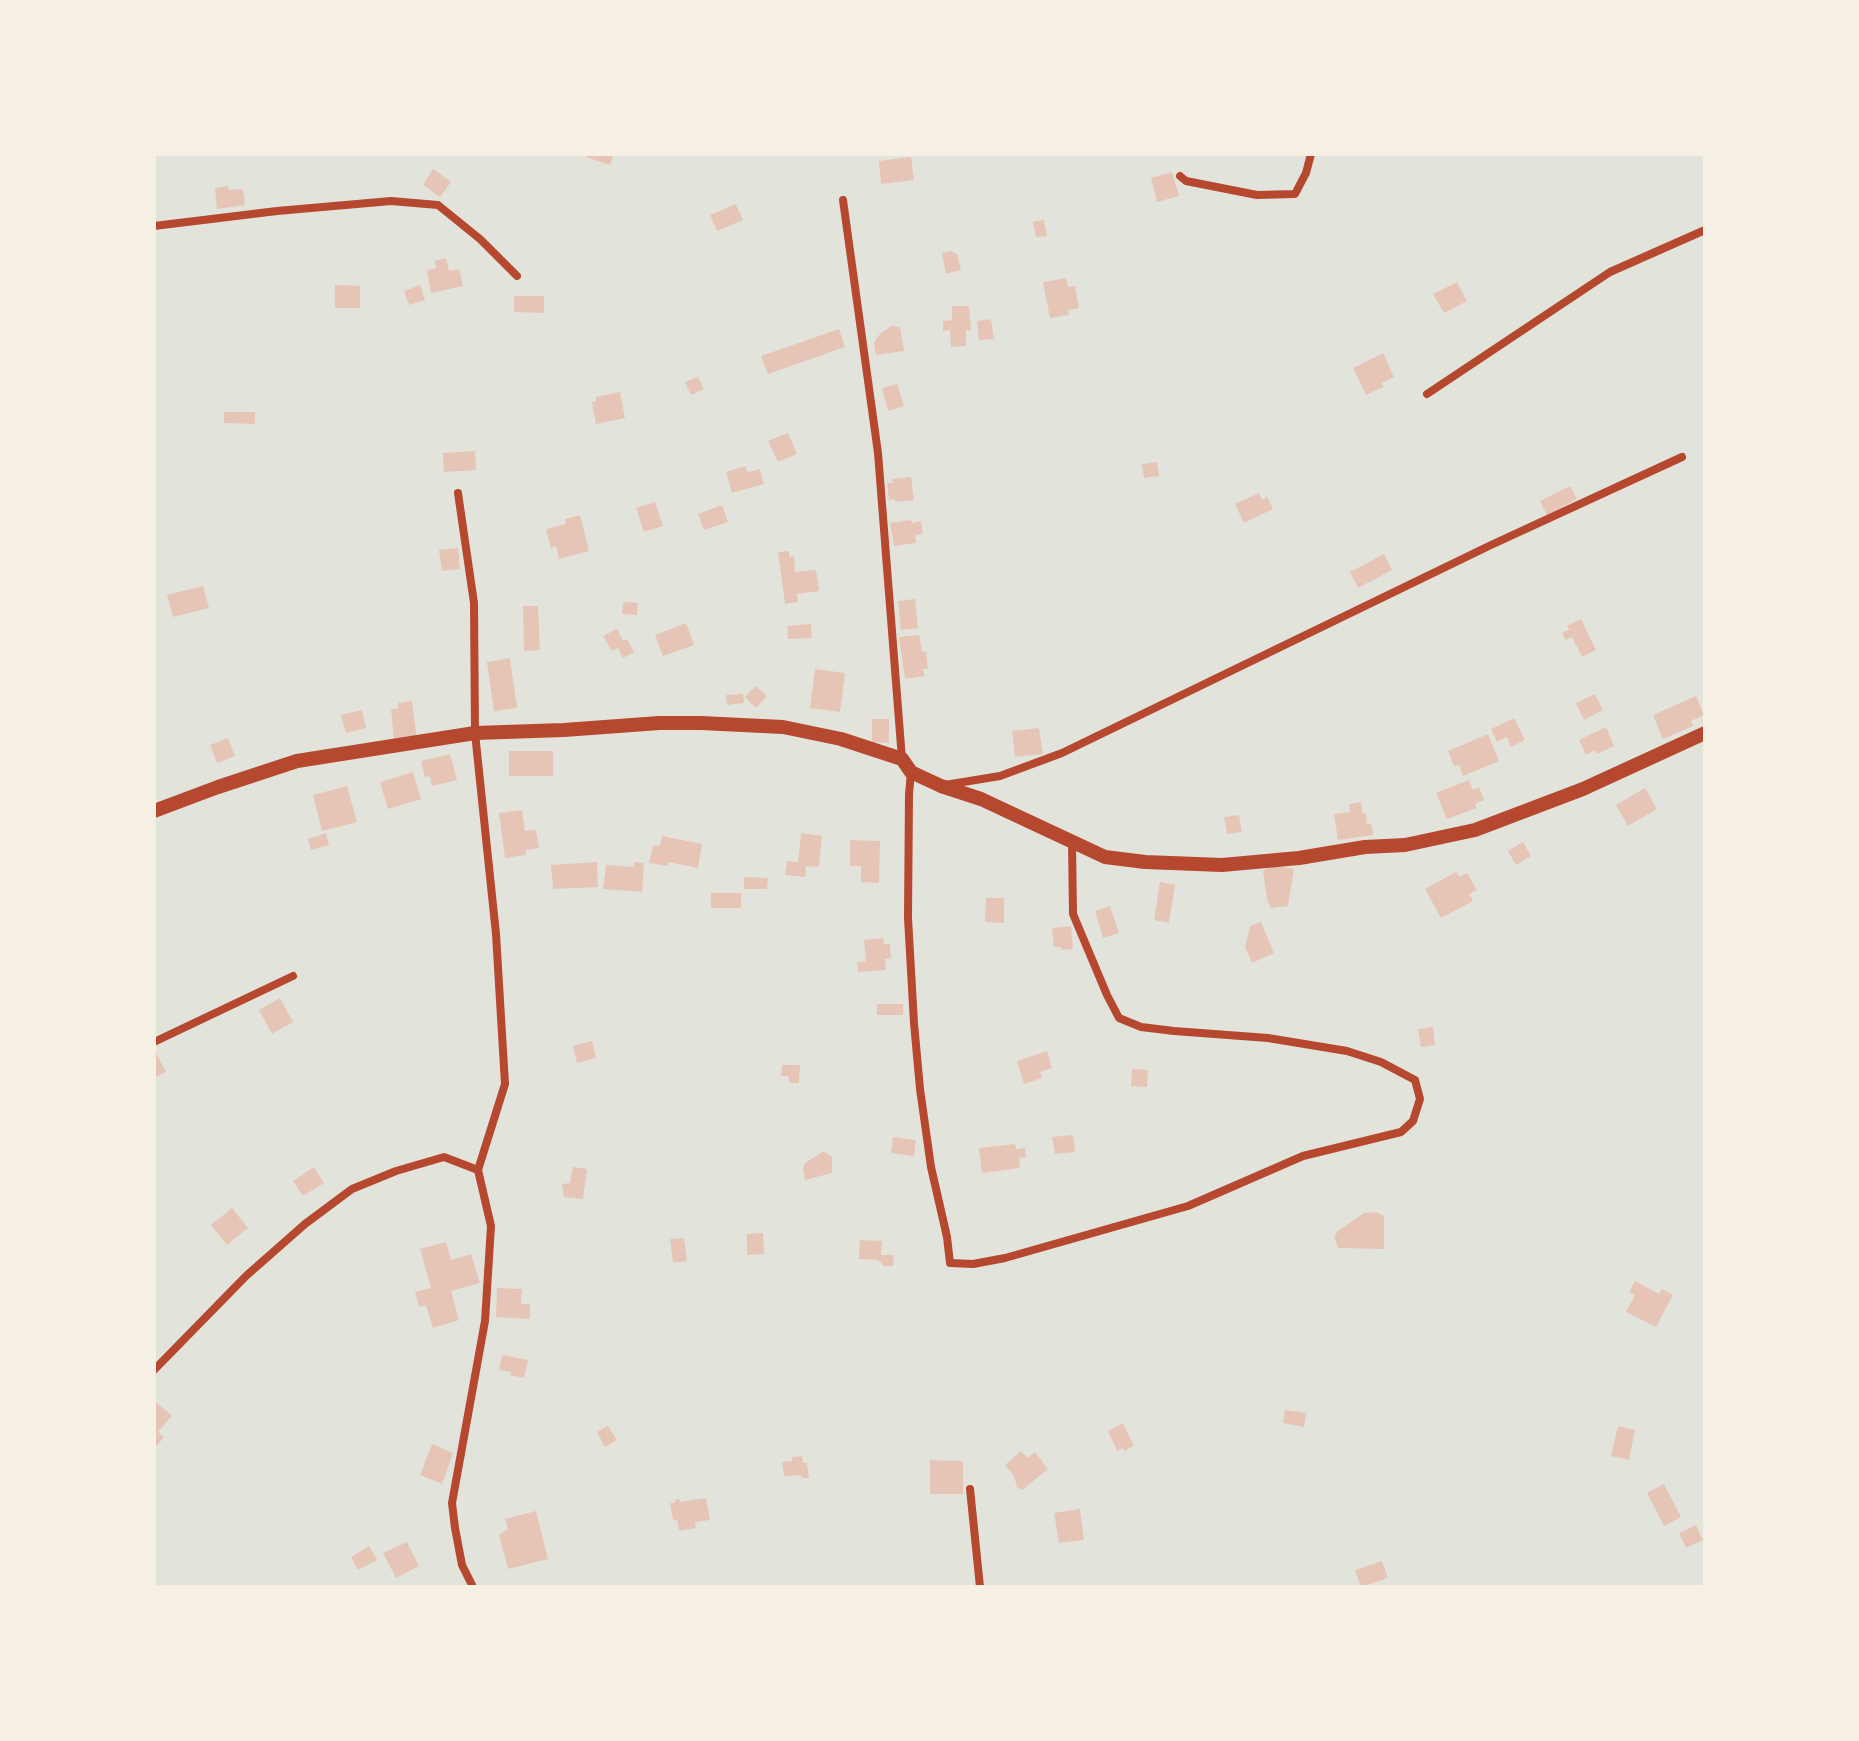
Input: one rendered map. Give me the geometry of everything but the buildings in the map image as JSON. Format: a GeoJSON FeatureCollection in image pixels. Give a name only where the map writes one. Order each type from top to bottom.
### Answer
{"type":"FeatureCollection","features":[{"type":"Feature","properties":{"kind":"street"},"geometry":{"type":"LineString","coordinates":[[1180,176],[1186,181],[1257,195],[1295,194],[1306,173],[1311,154]]}},
{"type":"Feature","properties":{"kind":"street"},"geometry":{"type":"LineString","coordinates":[[843,200],[878,453],[902,759],[911,772],[981,799],[1105,857],[1222,865],[1405,845],[1475,830],[1583,789],[1705,733]]}},
{"type":"Feature","properties":{"kind":"street"},"geometry":{"type":"LineString","coordinates":[[154,226],[391,201],[438,205],[480,239],[517,276]]}},
{"type":"Feature","properties":{"kind":"street"},"geometry":{"type":"LineString","coordinates":[[1427,394],[1610,272],[1705,230]]}},
{"type":"Feature","properties":{"kind":"street"},"geometry":{"type":"LineString","coordinates":[[941,786],[1000,776],[1062,753],[1491,545],[1682,457]]}},
{"type":"Feature","properties":{"kind":"street"},"geometry":{"type":"LineString","coordinates":[[458,493],[474,603],[475,733],[496,934],[505,1084],[478,1170],[491,1226],[485,1321],[452,1503],[462,1565],[473,1587]]}},
{"type":"Feature","properties":{"kind":"street"},"geometry":{"type":"LineString","coordinates":[[154,811],[297,761],[475,733],[659,723],[783,727],[841,739],[902,759]]}},
{"type":"Feature","properties":{"kind":"street"},"geometry":{"type":"LineString","coordinates":[[911,772],[908,918],[914,1023],[927,1136],[950,1263],[973,1264],[1005,1258],[1188,1206],[1303,1156],[1401,1132],[1413,1121],[1420,1099],[1415,1080],[1381,1062],[1347,1051],[1268,1038],[1141,1027],[1119,1018],[1073,914],[1072,843]]}},
{"type":"Feature","properties":{"kind":"street"},"geometry":{"type":"LineString","coordinates":[[154,1042],[293,976]]}},
{"type":"Feature","properties":{"kind":"street"},"geometry":{"type":"LineString","coordinates":[[154,1370],[246,1276],[305,1224],[352,1189],[396,1171],[444,1157],[478,1170]]}},
{"type":"Feature","properties":{"kind":"street"},"geometry":{"type":"LineString","coordinates":[[970,1489],[980,1587]]}},
{"type":"Feature","properties":{"kind":"shaded area"},"geometry":{"type":"Polygon","coordinates":[[[154,154],[1705,154],[1705,1587],[154,1587],[154,154]]]}}]}
